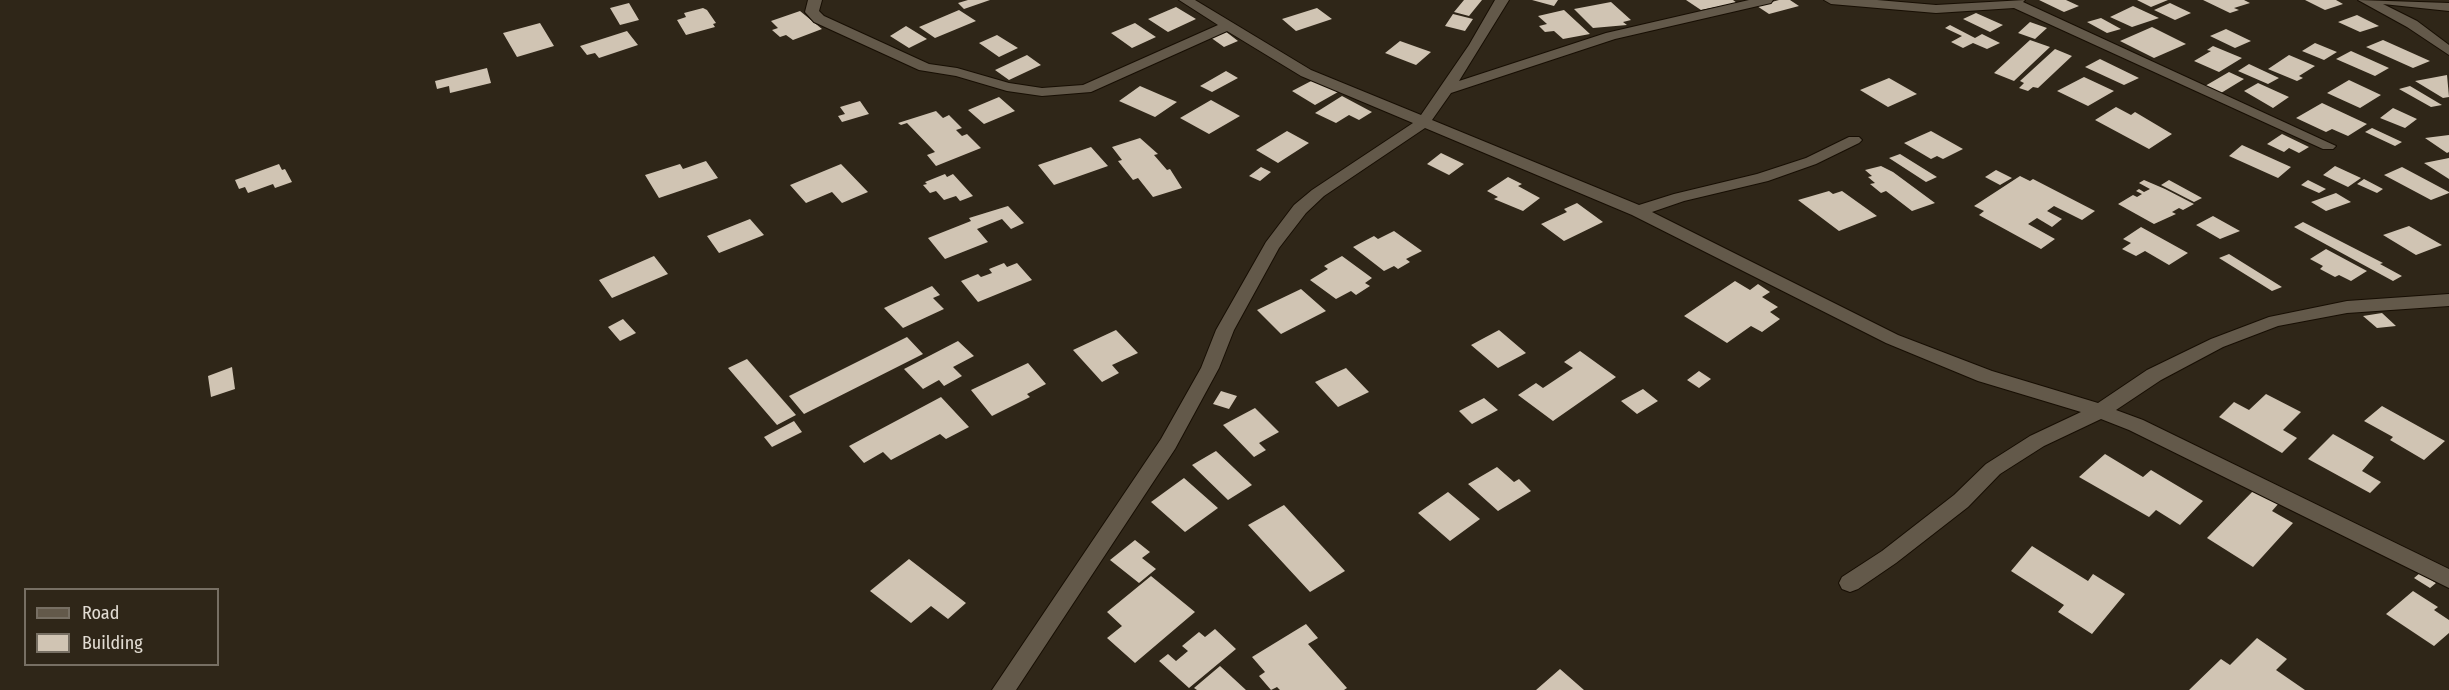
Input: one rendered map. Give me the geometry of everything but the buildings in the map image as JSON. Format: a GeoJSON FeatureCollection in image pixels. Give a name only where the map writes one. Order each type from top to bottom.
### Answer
{"type":"FeatureCollection","features":[{"type":"Feature","properties":{"kind":"street"},"geometry":{"type":"LineString","coordinates":[[815,0],[812,12],[819,19],[924,67],[938,71],[957,72],[1007,87],[1042,92],[1086,90],[1227,26]]}},
{"type":"Feature","properties":{"kind":"street"},"geometry":{"type":"LineString","coordinates":[[1186,0],[1306,73],[1638,211],[1892,339],[1985,376],[2100,411],[2136,425],[2449,579]]}},
{"type":"Feature","properties":{"kind":"street"},"geometry":{"type":"LineString","coordinates":[[1003,690],[1168,444],[1210,368],[1225,330],[1272,246],[1300,209],[1318,194],[1422,123],[1448,89],[1502,0]]}},
{"type":"Feature","properties":{"kind":"street"},"geometry":{"type":"LineString","coordinates":[[1448,89],[1611,36],[1766,0]]}},
{"type":"Feature","properties":{"kind":"street"},"geometry":{"type":"LineString","coordinates":[[1831,0],[1936,9],[2017,2],[2328,146]]}},
{"type":"Feature","properties":{"kind":"street"},"geometry":{"type":"LineString","coordinates":[[2366,0],[2412,24],[2449,51]]}},
{"type":"Feature","properties":{"kind":"street"},"geometry":{"type":"LineString","coordinates":[[2382,0],[2449,8]]}},
{"type":"Feature","properties":{"kind":"street"},"geometry":{"type":"LineString","coordinates":[[1638,211],[1680,196],[1762,178],[1811,161],[1854,140]]}},
{"type":"Feature","properties":{"kind":"street"},"geometry":{"type":"LineString","coordinates":[[1850,583],[1889,557],[1961,501],[1993,469],[2037,441],[2100,411],[2165,369],[2217,343],[2275,321],[2347,307],[2449,300]]}}]}
